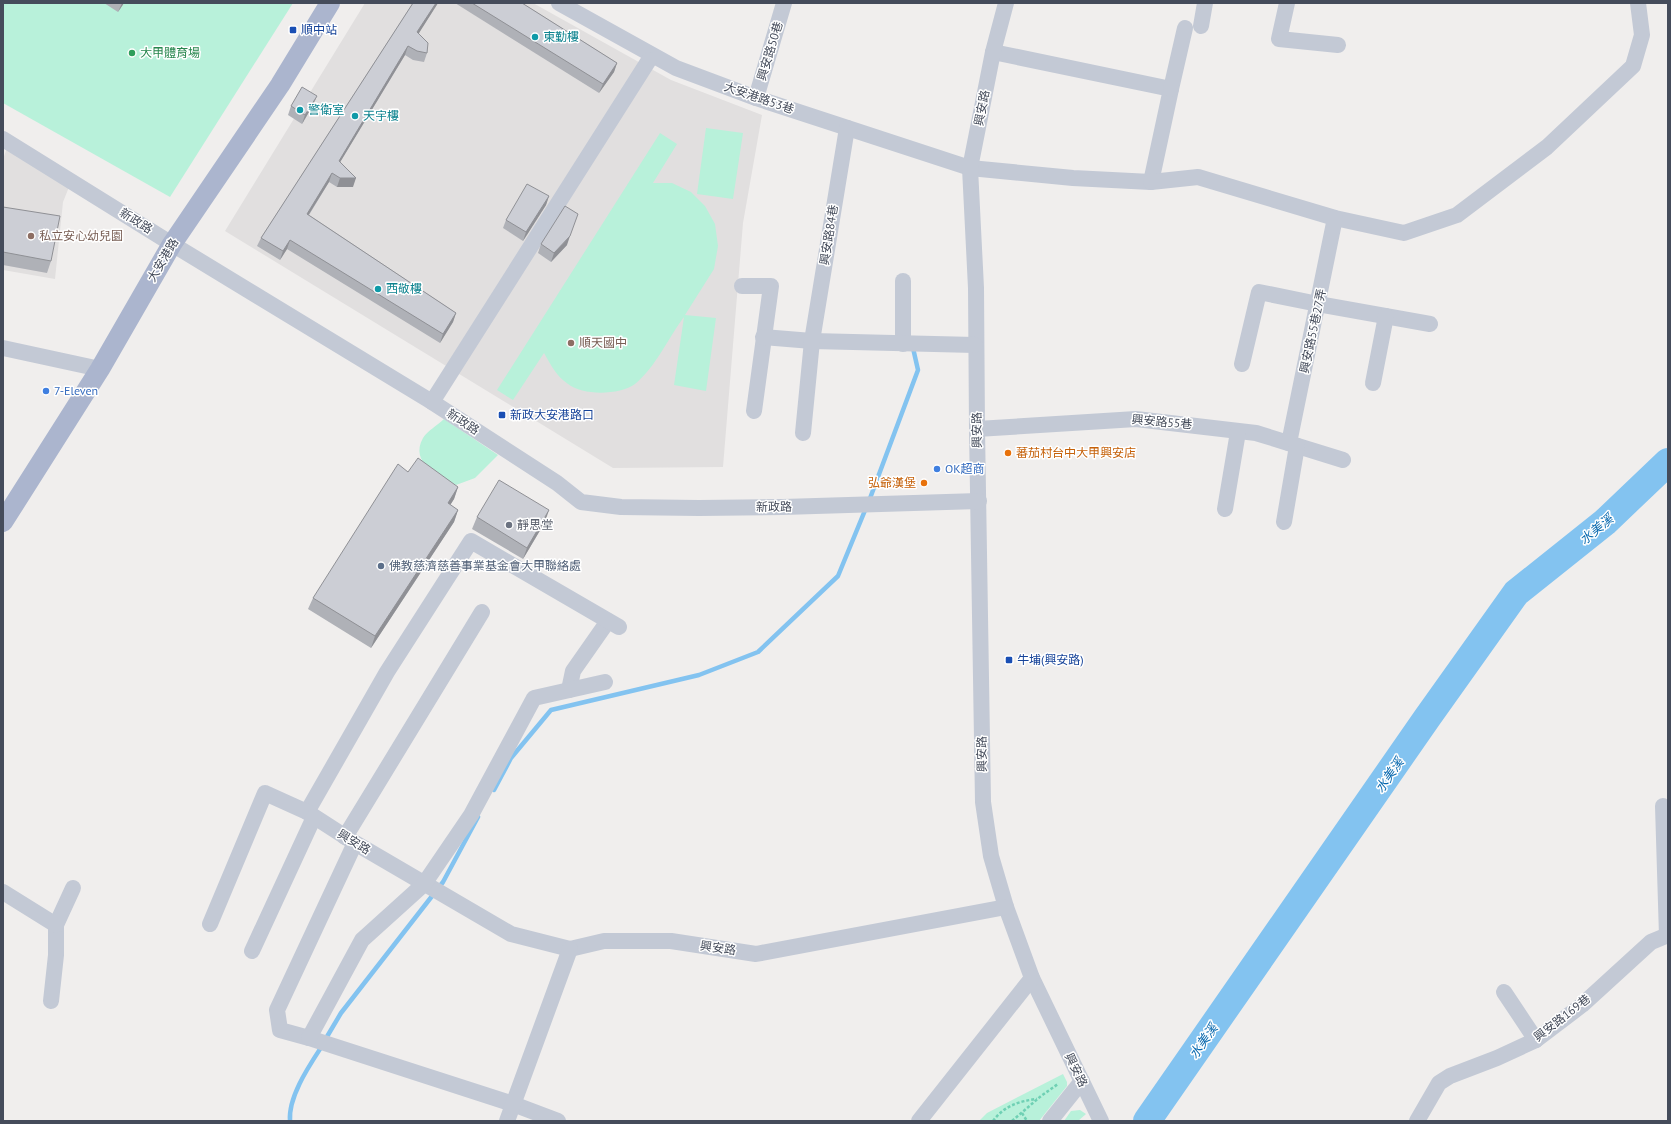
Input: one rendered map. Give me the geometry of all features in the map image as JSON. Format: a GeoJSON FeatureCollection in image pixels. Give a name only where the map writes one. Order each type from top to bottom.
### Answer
{"type":"FeatureCollection","features":[{"type":"Feature","properties":{"kind":"main road","name":"大安港路"},"geometry":{"type":"LineString","coordinates":[[3,522],[100,368],[172,244],[280,85],[330,3]]}},
{"type":"Feature","properties":{"kind":"street","name":"大安港路53巷"},"geometry":{"type":"LineString","coordinates":[[559,3],[676,68],[756,98],[970,168],[1073,178],[1151,182],[1198,177],[1335,218],[1404,233],[1457,215],[1547,147],[1633,66],[1642,35],[1638,3]]}},
{"type":"Feature","properties":{"kind":"street","name":"興安路50巷"},"geometry":{"type":"LineString","coordinates":[[756,98],[784,3]]}},
{"type":"Feature","properties":{"kind":"street","name":"興安路"},"geometry":{"type":"LineString","coordinates":[[1006,3],[993,52],[970,168],[976,288],[976,429],[983,802],[991,856],[1006,907],[1032,978],[1101,1121]]}},
{"type":"Feature","properties":{"kind":"street"},"geometry":{"type":"LineString","coordinates":[[1202,26],[1205,3]]}},
{"type":"Feature","properties":{"kind":"street"},"geometry":{"type":"LineString","coordinates":[[1287,3],[1279,39],[1338,45]]}},
{"type":"Feature","properties":{"kind":"street"},"geometry":{"type":"LineString","coordinates":[[1151,182],[1185,28]]}},
{"type":"Feature","properties":{"kind":"street"},"geometry":{"type":"LineString","coordinates":[[993,52],[1171,89]]}},
{"type":"Feature","properties":{"kind":"street"},"geometry":{"type":"LineString","coordinates":[[432,402],[649,60]]}},
{"type":"Feature","properties":{"kind":"street","name":"興安路84巷"},"geometry":{"type":"LineString","coordinates":[[803,433],[812,341],[847,128]]}},
{"type":"Feature","properties":{"kind":"street","name":"新政路"},"geometry":{"type":"LineString","coordinates":[[3,139],[432,402],[557,483],[581,502],[621,507],[706,508],[978,501]]}},
{"type":"Feature","properties":{"kind":"street","name":"興安路55巷27弄"},"geometry":{"type":"LineString","coordinates":[[1284,522],[1293,445],[1335,218]]}},
{"type":"Feature","properties":{"kind":"street"},"geometry":{"type":"LineString","coordinates":[[903,281],[903,344]]}},
{"type":"Feature","properties":{"kind":"street"},"geometry":{"type":"LineString","coordinates":[[742,286],[771,286],[754,411]]}},
{"type":"Feature","properties":{"kind":"street"},"geometry":{"type":"LineString","coordinates":[[1242,364],[1258,292],[1430,324]]}},
{"type":"Feature","properties":{"kind":"street"},"geometry":{"type":"LineString","coordinates":[[1373,383],[1386,316]]}},
{"type":"Feature","properties":{"kind":"street"},"geometry":{"type":"LineString","coordinates":[[763,337],[812,341],[976,345]]}},
{"type":"Feature","properties":{"kind":"street"},"geometry":{"type":"LineString","coordinates":[[3,348],[100,368]]}},
{"type":"Feature","properties":{"kind":"street","name":"興安路55巷"},"geometry":{"type":"LineString","coordinates":[[976,429],[1136,418],[1238,432],[1256,433],[1343,460]]}},
{"type":"Feature","properties":{"kind":"street"},"geometry":{"type":"LineString","coordinates":[[1225,509],[1238,432]]}},
{"type":"Feature","properties":{"kind":"street"},"geometry":{"type":"LineString","coordinates":[[252,951],[310,815],[387,672],[471,541],[614,624],[572,672],[568,690]]}},
{"type":"Feature","properties":{"kind":"street"},"geometry":{"type":"LineString","coordinates":[[482,612],[350,840],[277,1010],[280,1030],[513,1104],[558,1121]]}},
{"type":"Feature","properties":{"kind":"street"},"geometry":{"type":"LineString","coordinates":[[309,1038],[362,940],[424,884],[471,815],[534,698],[605,682]]}},
{"type":"Feature","properties":{"kind":"street","name":"興安路"},"geometry":{"type":"LineString","coordinates":[[210,924],[265,793],[310,815],[424,884],[511,934],[570,949],[604,941],[671,941],[756,954],[1006,907]]}},
{"type":"Feature","properties":{"kind":"street"},"geometry":{"type":"LineString","coordinates":[[1663,806],[1668,935]]}},
{"type":"Feature","properties":{"kind":"street"},"geometry":{"type":"LineString","coordinates":[[51,1001],[56,955],[56,925],[73,888]]}},
{"type":"Feature","properties":{"kind":"street"},"geometry":{"type":"LineString","coordinates":[[3,892],[56,925]]}},
{"type":"Feature","properties":{"kind":"street","name":"興安路169巷"},"geometry":{"type":"LineString","coordinates":[[1417,1121],[1439,1083],[1450,1076],[1497,1058],[1536,1040],[1582,1005],[1651,942],[1668,935]]}},
{"type":"Feature","properties":{"kind":"street"},"geometry":{"type":"LineString","coordinates":[[507,1121],[570,949]]}},
{"type":"Feature","properties":{"kind":"street"},"geometry":{"type":"LineString","coordinates":[[919,1121],[1032,978]]}},
{"type":"Feature","properties":{"kind":"street"},"geometry":{"type":"LineString","coordinates":[[1504,992],[1536,1040]]}},
{"type":"Feature","properties":{"kind":"street"},"geometry":{"type":"LineString","coordinates":[[1050,1121],[1082,1081]]}},
{"type":"Feature","properties":{"kind":"path"},"geometry":{"type":"LineString","coordinates":[[1012,1121],[1038,1099],[1059,1084]]}},
{"type":"Feature","properties":{"kind":"path"},"geometry":{"type":"LineString","coordinates":[[993,1121],[1006,1107],[1018,1102],[1038,1099]]}},
{"type":"Feature","properties":{"kind":"path"},"geometry":{"type":"LineString","coordinates":[[1022,1113],[1027,1121]]}},
{"type":"Feature","properties":{"kind":"shaded area","name":"順天國中"},"geometry":{"type":"Polygon","coordinates":[[[365,3],[533,3],[671,80],[762,115],[743,223],[723,467],[613,468],[225,231],[365,3]]]}},
{"type":"Feature","properties":{"kind":"shaded area","name":"私立安心幼兒園"},"geometry":{"type":"Polygon","coordinates":[[[7,148],[69,187],[63,202],[55,279],[3,270],[3,159],[7,148]]]}},
{"type":"Feature","properties":{"kind":"green space","name":"大甲體育場"},"geometry":{"type":"Polygon","coordinates":[[[3,3],[293,3],[170,197],[3,103],[3,3]]]}},
{"type":"Feature","properties":{"kind":"green space"},"geometry":{"type":"Polygon","coordinates":[[[706,128],[743,133],[733,199],[697,194],[706,128]]]}},
{"type":"Feature","properties":{"kind":"green space"},"geometry":{"type":"Polygon","coordinates":[[[660,133],[677,144],[653,183],[672,183],[691,192],[705,206],[715,224],[718,246],[714,269],[685,315],[716,318],[706,391],[674,385],[684,317],[656,361],[635,384],[628,388],[602,393],[583,391],[575,388],[564,381],[557,374],[544,353],[513,400],[497,390],[660,133]]]}},
{"type":"Feature","properties":{"kind":"green space"},"geometry":{"type":"Polygon","coordinates":[[[444,419],[498,455],[475,478],[456,485],[428,468],[420,455],[420,447],[423,438],[444,419]]]}},
{"type":"Feature","properties":{"kind":"green space"},"geometry":{"type":"Polygon","coordinates":[[[1063,1074],[1067,1082],[1067,1086],[1039,1121],[979,1121],[987,1113],[1063,1074]]]}},
{"type":"Feature","properties":{"kind":"green space"},"geometry":{"type":"Polygon","coordinates":[[[1080,1110],[1086,1114],[1078,1121],[1064,1121],[1071,1111],[1080,1110]]]}},
{"type":"Feature","properties":{"kind":"building"},"geometry":{"type":"Polygon","coordinates":[[[413,3],[436,3],[417,32],[428,43],[427,53],[417,51],[408,46],[339,161],[356,178],[340,178],[332,173],[307,214],[456,313],[443,334],[290,240],[283,251],[261,238],[413,3]]]}},
{"type":"Feature","properties":{"kind":"building","name":"東勤樓"},"geometry":{"type":"Polygon","coordinates":[[[472,3],[522,3],[617,63],[603,84],[472,3]]]}},
{"type":"Feature","properties":{"kind":"building"},"geometry":{"type":"Polygon","coordinates":[[[302,87],[317,96],[305,115],[291,106],[302,87]]]}},
{"type":"Feature","properties":{"kind":"building"},"geometry":{"type":"Polygon","coordinates":[[[527,184],[549,196],[526,232],[506,220],[527,184]]]}},
{"type":"Feature","properties":{"kind":"building"},"geometry":{"type":"Polygon","coordinates":[[[565,206],[578,214],[570,236],[554,253],[541,244],[565,206]]]}},
{"type":"Feature","properties":{"kind":"building"},"geometry":{"type":"Polygon","coordinates":[[[3,207],[60,216],[51,261],[3,252],[3,207]]]}},
{"type":"Feature","properties":{"kind":"building","name":"佛教慈濟慈善事業基金會大甲聯絡處"},"geometry":{"type":"Polygon","coordinates":[[[418,458],[458,487],[448,503],[458,510],[375,636],[313,598],[398,464],[408,472],[418,458]]]}},
{"type":"Feature","properties":{"kind":"building","name":"靜思堂"},"geometry":{"type":"Polygon","coordinates":[[[499,480],[549,510],[527,548],[477,517],[499,480]]]}},
{"type":"Feature","properties":{"kind":"waterway"},"geometry":{"type":"LineString","coordinates":[[869,501],[918,370],[913,348]]}},
{"type":"Feature","properties":{"kind":"waterway","name":"水美溪"},"geometry":{"type":"LineString","coordinates":[[1147,1121],[1427,718],[1516,593],[1605,522],[1668,462]]}},
{"type":"Feature","properties":{"kind":"waterway"},"geometry":{"type":"LineString","coordinates":[[494,790],[511,758],[551,710],[699,675],[758,652],[838,576],[866,508]]}},
{"type":"Feature","properties":{"kind":"waterway"},"geometry":{"type":"LineString","coordinates":[[325,1040],[341,1013],[443,882],[478,817]]}},
{"type":"Feature","properties":{"kind":"waterway"},"geometry":{"type":"LineString","coordinates":[[290,1121],[292,1102],[300,1082],[322,1046]]}},
{"type":"Feature","properties":{"kind":"place","name":"順中站"},"geometry":{"type":"Point","coordinates":[293,30]}},
{"type":"Feature","properties":{"kind":"place","name":"東勤樓"},"geometry":{"type":"Point","coordinates":[535,37]}},
{"type":"Feature","properties":{"kind":"place","name":"大甲體育場"},"geometry":{"type":"Point","coordinates":[132,53]}},
{"type":"Feature","properties":{"kind":"place","name":"警衛室"},"geometry":{"type":"Point","coordinates":[300,110]}},
{"type":"Feature","properties":{"kind":"place","name":"天宇樓"},"geometry":{"type":"Point","coordinates":[355,116]}},
{"type":"Feature","properties":{"kind":"place","name":"私立安心幼兒園"},"geometry":{"type":"Point","coordinates":[31,236]}},
{"type":"Feature","properties":{"kind":"place","name":"西敬樓"},"geometry":{"type":"Point","coordinates":[378,289]}},
{"type":"Feature","properties":{"kind":"place","name":"順天國中"},"geometry":{"type":"Point","coordinates":[571,343]}},
{"type":"Feature","properties":{"kind":"place","name":"7-Eleven"},"geometry":{"type":"Point","coordinates":[46,391]}},
{"type":"Feature","properties":{"kind":"place","name":"新政大安港路口"},"geometry":{"type":"Point","coordinates":[502,415]}},
{"type":"Feature","properties":{"kind":"place","name":"蕃茄村台中大甲興安店"},"geometry":{"type":"Point","coordinates":[1008,453]}},
{"type":"Feature","properties":{"kind":"place","name":"OK超商"},"geometry":{"type":"Point","coordinates":[937,469]}},
{"type":"Feature","properties":{"kind":"place","name":"弘爺漢堡"},"geometry":{"type":"Point","coordinates":[924,483]}},
{"type":"Feature","properties":{"kind":"place","name":"靜思堂"},"geometry":{"type":"Point","coordinates":[509,525]}},
{"type":"Feature","properties":{"kind":"place","name":"佛教慈濟慈善事業基金會大甲聯絡處"},"geometry":{"type":"Point","coordinates":[381,566]}},
{"type":"Feature","properties":{"kind":"place","name":"牛埔(興安路)"},"geometry":{"type":"Point","coordinates":[1009,660]}}]}
